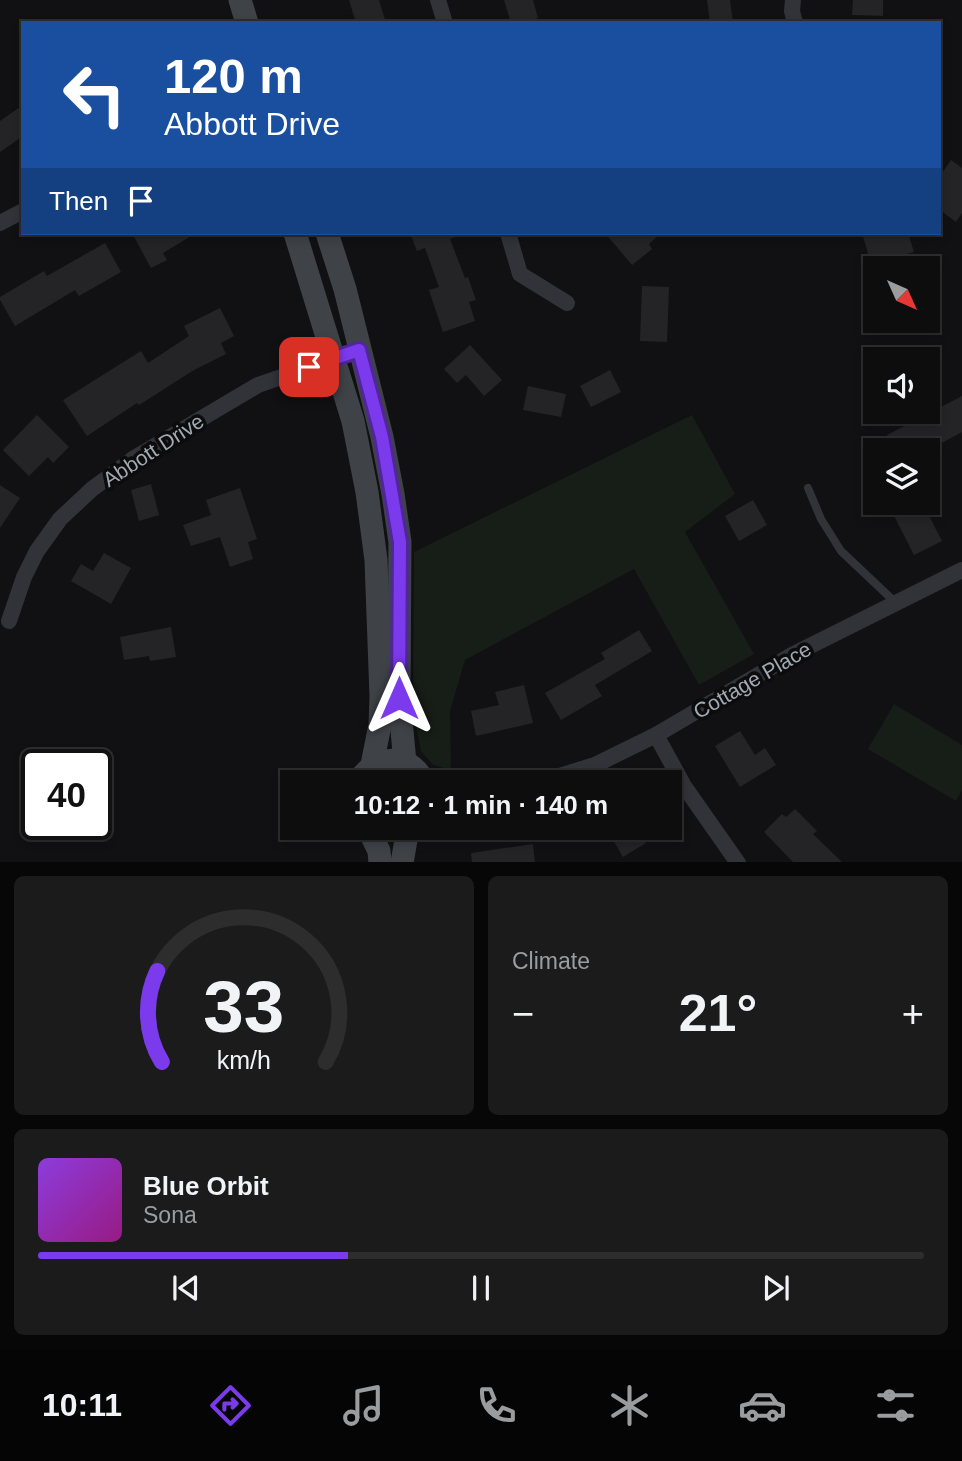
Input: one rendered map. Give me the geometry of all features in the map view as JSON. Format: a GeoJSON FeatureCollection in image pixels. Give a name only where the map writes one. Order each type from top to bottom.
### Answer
{"type":"FeatureCollection","features":[{"type":"Feature","properties":{"kind":"street"},"geometry":{"type":"LineString","coordinates":[[240,0],[246,21]]}},
{"type":"Feature","properties":{"kind":"street"},"geometry":{"type":"LineString","coordinates":[[438,0],[444,21]]}},
{"type":"Feature","properties":{"kind":"street"},"geometry":{"type":"LineString","coordinates":[[793,0],[794,21]]}},
{"type":"Feature","properties":{"kind":"street"},"geometry":{"type":"LineString","coordinates":[[0,223],[21,212]]}},
{"type":"Feature","properties":{"kind":"street"},"geometry":{"type":"LineString","coordinates":[[296,235],[353,421],[367,492],[376,559],[380,725],[366,770]]}},
{"type":"Feature","properties":{"kind":"street"},"geometry":{"type":"LineString","coordinates":[[328,235],[345,289],[382,437],[400,542],[399,698],[420,770]]}},
{"type":"Feature","properties":{"kind":"street"},"geometry":{"type":"LineString","coordinates":[[509,235],[520,274],[567,303]]}},
{"type":"Feature","properties":{"kind":"street","name":"Abbott Drive"},"geometry":{"type":"LineString","coordinates":[[9,621],[24,577],[37,551],[60,519],[92,489],[133,459],[258,385],[359,350]]}},
{"type":"Feature","properties":{"kind":"street","name":"Cottage Place"},"geometry":{"type":"LineString","coordinates":[[579,770],[595,765],[656,735],[792,655],[962,570]]}},
{"type":"Feature","properties":{"kind":"street"},"geometry":{"type":"LineString","coordinates":[[656,735],[684,786],[737,862]]}},
{"type":"Feature","properties":{"kind":"street"},"geometry":{"type":"LineString","coordinates":[[370,770],[382,761],[394,760],[412,770]]}},
{"type":"Feature","properties":{"kind":"street"},"geometry":{"type":"LineString","coordinates":[[375,840],[380,862]]}},
{"type":"Feature","properties":{"kind":"street"},"geometry":{"type":"LineString","coordinates":[[402,862],[405,840]]}},
{"type":"Feature","properties":{"kind":"lane"},"geometry":{"type":"LineString","coordinates":[[808,488],[821,519],[841,551],[896,603]]}},
{"type":"Feature","properties":{"kind":"shaded area"},"geometry":{"type":"Polygon","coordinates":[[[692,415],[735,494],[685,532],[754,654],[699,685],[634,569],[465,660],[450,711],[451,770],[433,765],[421,751],[415,719],[414,552],[692,415]]]}},
{"type":"Feature","properties":{"kind":"shaded area"},"geometry":{"type":"Polygon","coordinates":[[[894,704],[962,745],[962,790],[956,801],[868,749],[894,704]]]}},
{"type":"Feature","properties":{"kind":"building"},"geometry":{"type":"Polygon","coordinates":[[[349,0],[379,0],[385,21],[355,21],[349,0]]]}},
{"type":"Feature","properties":{"kind":"building"},"geometry":{"type":"Polygon","coordinates":[[[504,0],[533,0],[538,18],[510,21],[504,0]]]}},
{"type":"Feature","properties":{"kind":"building"},"geometry":{"type":"Polygon","coordinates":[[[707,0],[730,0],[733,21],[710,21],[707,0]]]}},
{"type":"Feature","properties":{"kind":"building"},"geometry":{"type":"Polygon","coordinates":[[[853,0],[883,0],[883,16],[852,15],[853,0]]]}},
{"type":"Feature","properties":{"kind":"building"},"geometry":{"type":"Polygon","coordinates":[[[21,106],[21,137],[0,152],[0,121],[21,106]]]}},
{"type":"Feature","properties":{"kind":"building"},"geometry":{"type":"Polygon","coordinates":[[[951,160],[962,168],[962,213],[956,222],[941,211],[941,175],[951,160]]]}},
{"type":"Feature","properties":{"kind":"building"},"geometry":{"type":"Polygon","coordinates":[[[133,235],[193,235],[163,253],[167,260],[151,268],[133,235]]]}},
{"type":"Feature","properties":{"kind":"building"},"geometry":{"type":"Polygon","coordinates":[[[411,235],[461,235],[450,239],[476,300],[469,302],[475,321],[443,332],[429,290],[439,287],[425,248],[417,251],[411,235]]]}},
{"type":"Feature","properties":{"kind":"building"},"geometry":{"type":"Polygon","coordinates":[[[607,235],[659,235],[649,244],[652,249],[632,265],[607,235]]]}},
{"type":"Feature","properties":{"kind":"building"},"geometry":{"type":"Polygon","coordinates":[[[863,235],[909,235],[914,252],[900,256],[869,256],[863,235]]]}},
{"type":"Feature","properties":{"kind":"building"},"geometry":{"type":"Polygon","coordinates":[[[105,243],[121,272],[79,296],[75,290],[15,326],[0,297],[44,271],[47,276],[105,243]]]}},
{"type":"Feature","properties":{"kind":"building"},"geometry":{"type":"Polygon","coordinates":[[[642,286],[669,287],[667,342],[640,341],[642,286]]]}},
{"type":"Feature","properties":{"kind":"building"},"geometry":{"type":"Polygon","coordinates":[[[220,308],[234,336],[221,343],[226,354],[194,370],[139,405],[137,403],[87,436],[63,400],[141,351],[148,363],[189,336],[184,326],[220,308]]]}},
{"type":"Feature","properties":{"kind":"building"},"geometry":{"type":"Polygon","coordinates":[[[470,345],[502,380],[484,396],[466,375],[457,383],[444,369],[470,345]]]}},
{"type":"Feature","properties":{"kind":"building"},"geometry":{"type":"Polygon","coordinates":[[[610,370],[621,392],[591,407],[580,386],[610,370]]]}},
{"type":"Feature","properties":{"kind":"building"},"geometry":{"type":"Polygon","coordinates":[[[528,386],[566,394],[561,417],[523,410],[528,386]]]}},
{"type":"Feature","properties":{"kind":"building"},"geometry":{"type":"Polygon","coordinates":[[[962,396],[962,432],[940,444],[940,438],[889,438],[887,435],[908,424],[940,424],[940,407],[962,396]]]}},
{"type":"Feature","properties":{"kind":"building"},"geometry":{"type":"Polygon","coordinates":[[[37,415],[69,447],[53,463],[48,457],[29,476],[3,450],[37,415]]]}},
{"type":"Feature","properties":{"kind":"building"},"geometry":{"type":"Polygon","coordinates":[[[151,484],[159,515],[139,521],[131,490],[151,484]]]}},
{"type":"Feature","properties":{"kind":"building"},"geometry":{"type":"Polygon","coordinates":[[[0,485],[20,498],[0,528],[0,485]]]}},
{"type":"Feature","properties":{"kind":"building"},"geometry":{"type":"Polygon","coordinates":[[[240,488],[257,539],[248,542],[253,559],[230,567],[220,537],[191,546],[183,525],[211,515],[206,500],[240,488]]]}},
{"type":"Feature","properties":{"kind":"building"},"geometry":{"type":"Polygon","coordinates":[[[753,500],[767,525],[739,541],[725,516],[753,500]]]}},
{"type":"Feature","properties":{"kind":"building"},"geometry":{"type":"Polygon","coordinates":[[[894,515],[929,515],[942,541],[914,555],[894,515]]]}},
{"type":"Feature","properties":{"kind":"building"},"geometry":{"type":"Polygon","coordinates":[[[104,553],[131,568],[111,604],[71,581],[81,564],[93,571],[104,553]]]}},
{"type":"Feature","properties":{"kind":"building"},"geometry":{"type":"Polygon","coordinates":[[[171,627],[176,657],[150,661],[149,656],[124,660],[120,637],[171,627]]]}},
{"type":"Feature","properties":{"kind":"building"},"geometry":{"type":"Polygon","coordinates":[[[639,630],[652,651],[595,685],[602,696],[561,720],[545,693],[605,659],[601,653],[639,630]]]}},
{"type":"Feature","properties":{"kind":"building"},"geometry":{"type":"Polygon","coordinates":[[[524,685],[533,723],[476,736],[471,711],[499,705],[495,692],[524,685]]]}},
{"type":"Feature","properties":{"kind":"building"},"geometry":{"type":"Polygon","coordinates":[[[740,731],[755,755],[765,748],[776,765],[740,787],[715,746],[740,731]]]}},
{"type":"Feature","properties":{"kind":"building"},"geometry":{"type":"Polygon","coordinates":[[[795,809],[817,831],[813,834],[842,862],[793,862],[764,832],[782,814],[786,817],[795,809]]]}},
{"type":"Feature","properties":{"kind":"building"},"geometry":{"type":"Polygon","coordinates":[[[613,840],[644,840],[646,843],[623,857],[613,840]]]}},
{"type":"Feature","properties":{"kind":"building"},"geometry":{"type":"Polygon","coordinates":[[[533,844],[535,862],[472,862],[471,853],[533,844]]]}},
{"type":"Feature","properties":{"kind":"route"},"geometry":{"type":"LineString","coordinates":[[309,367],[359,350],[370,389],[382,437],[400,542],[399,698]]}}]}
